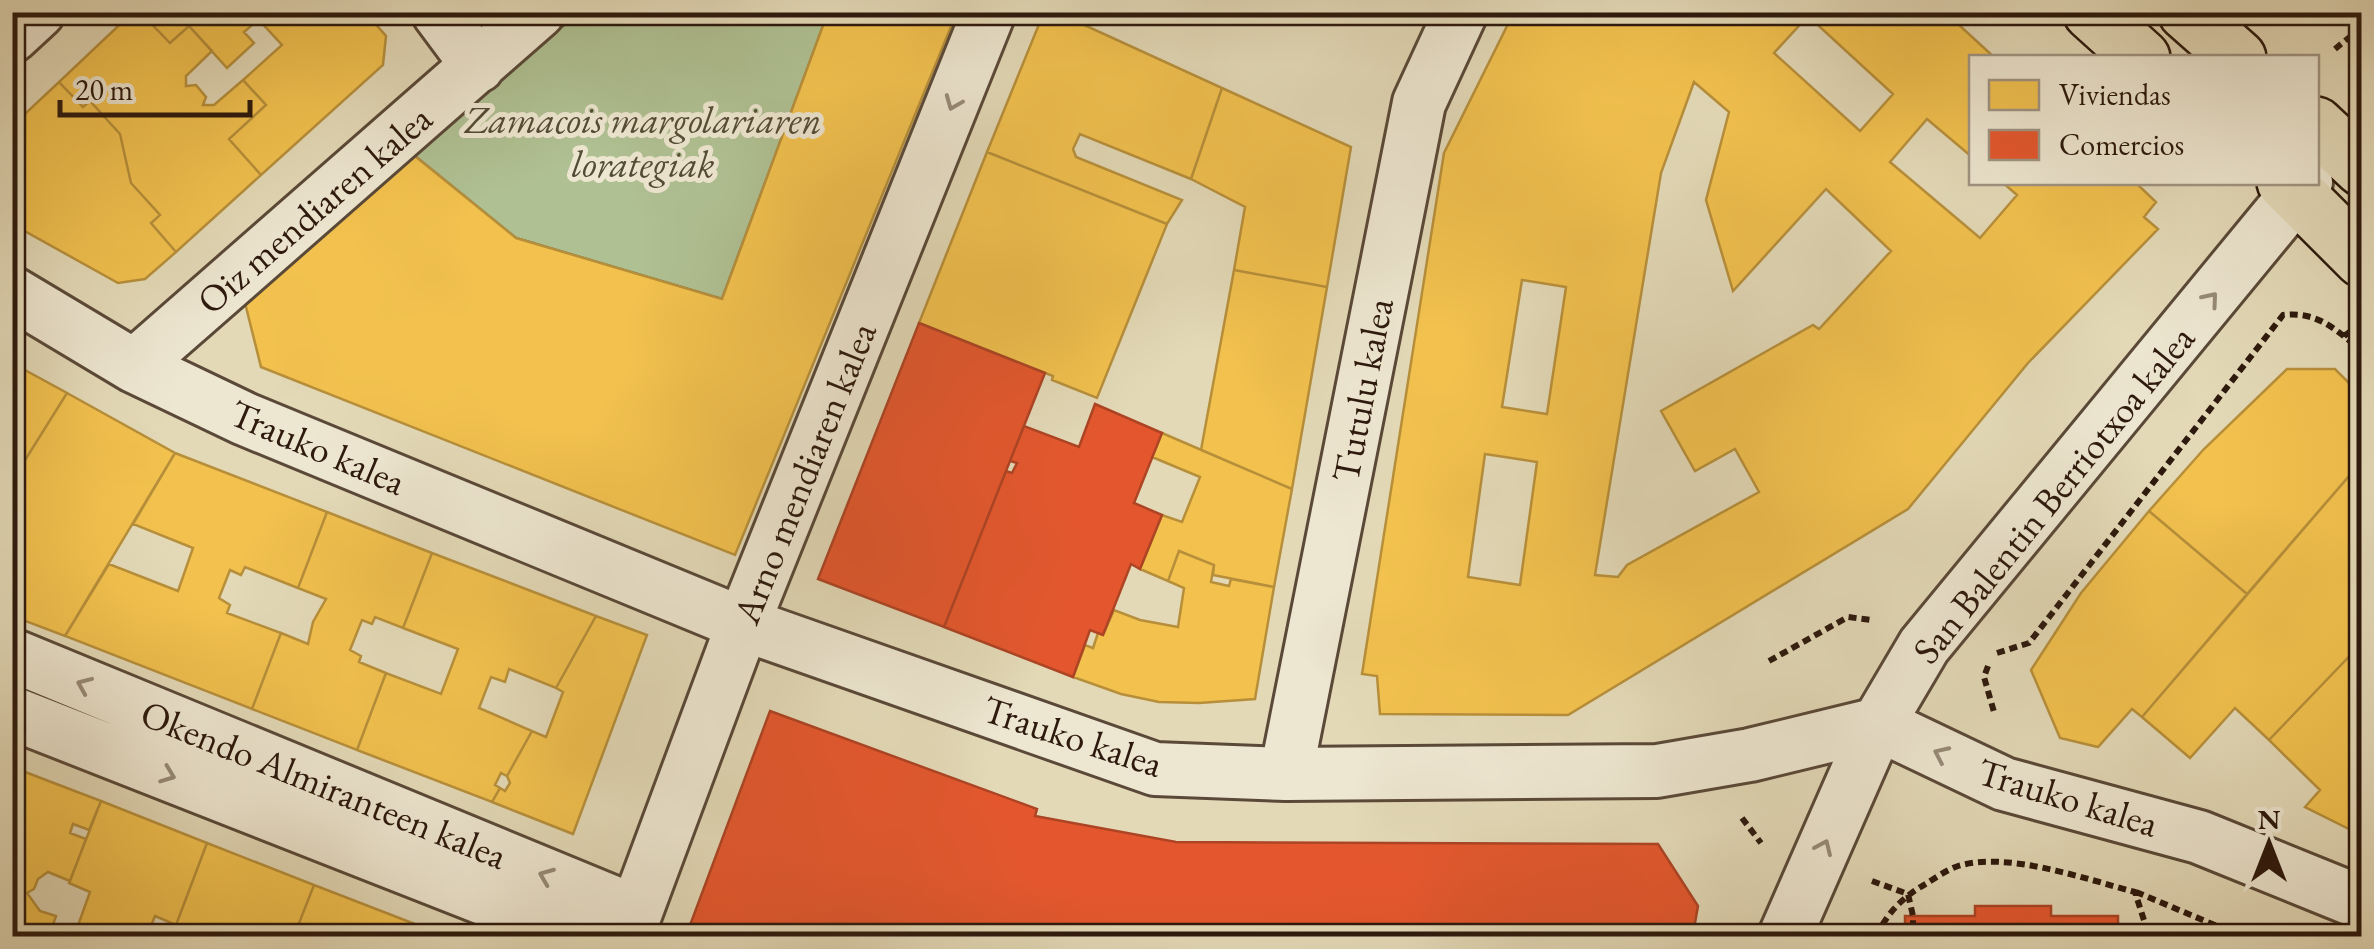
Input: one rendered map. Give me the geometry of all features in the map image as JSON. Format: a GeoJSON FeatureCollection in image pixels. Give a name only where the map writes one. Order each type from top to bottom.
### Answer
{"type":"FeatureCollection","features":[{"type":"Feature","properties":{"kind":"main road"},"geometry":{"type":"LineString","coordinates":[[2090,12],[2139,55]]}},
{"type":"Feature","properties":{"kind":"main road"},"geometry":{"type":"LineString","coordinates":[[2186,12],[2235,55]]}},
{"type":"Feature","properties":{"kind":"main road"},"geometry":{"type":"LineString","coordinates":[[2319,171],[2362,259]]}},
{"type":"Feature","properties":{"kind":"street"},"geometry":{"type":"LineString","coordinates":[[12,36],[38,12]]}},
{"type":"Feature","properties":{"kind":"street"},"geometry":{"type":"LineString","coordinates":[[438,12],[478,66]]}},
{"type":"Feature","properties":{"kind":"street","name":"Oiz mendiaren kalea"},"geometry":{"type":"LineString","coordinates":[[134,366],[538,12]]}},
{"type":"Feature","properties":{"kind":"street","name":"Arno mendiaren kalea"},"geometry":{"type":"LineString","coordinates":[[632,924],[743,624],[989,12]]}},
{"type":"Feature","properties":{"kind":"street","name":"Tutulu kalea"},"geometry":{"type":"LineString","coordinates":[[1286,774],[1419,103],[1461,12]]}},
{"type":"Feature","properties":{"kind":"street","name":"San Balentin Berriotxoa kalea"},"geometry":{"type":"LineString","coordinates":[[1785,936],[1878,724],[1924,646],[2303,185]]}},
{"type":"Feature","properties":{"kind":"street","name":"Trauko kalea"},"geometry":{"type":"LineString","coordinates":[[12,294],[134,366],[245,419],[743,624],[1156,769],[1286,774],[1658,771],[1750,755],[1878,724],[2004,784],[2199,837],[2362,903]]}},
{"type":"Feature","properties":{"kind":"street","name":"Okendo Almiranteen kalea"},"geometry":{"type":"LineString","coordinates":[[12,656],[632,924]]}},
{"type":"Feature","properties":{"kind":"street","name":"Okendo Almiranteen kalea"},"geometry":{"type":"LineString","coordinates":[[12,713],[580,936]]}},
{"type":"Feature","properties":{"kind":"path"},"geometry":{"type":"LineString","coordinates":[[2335,49],[2362,27]]}},
{"type":"Feature","properties":{"kind":"path"},"geometry":{"type":"LineString","coordinates":[[1995,715],[1984,677],[1992,654],[2029,643],[2284,315],[2300,313],[2330,325],[2362,351]]}},
{"type":"Feature","properties":{"kind":"path"},"geometry":{"type":"LineString","coordinates":[[2344,336],[2362,322]]}},
{"type":"Feature","properties":{"kind":"path"},"geometry":{"type":"LineString","coordinates":[[1769,661],[1848,618],[1874,620]]}},
{"type":"Feature","properties":{"kind":"path"},"geometry":{"type":"LineString","coordinates":[[1878,936],[1880,928],[1908,894],[1956,866],[1995,861],[2056,871],[2135,892],[2241,936]]}},
{"type":"Feature","properties":{"kind":"path"},"geometry":{"type":"LineString","coordinates":[[2135,892],[2149,936]]}},
{"type":"Feature","properties":{"kind":"path"},"geometry":{"type":"LineString","coordinates":[[1913,916],[1913,936]]}},
{"type":"Feature","properties":{"kind":"green space","name":"Zamacois margolariaren lorategiak"},"geometry":{"type":"Polygon","coordinates":[[[579,13],[828,13],[722,299],[516,238],[410,152],[579,13]]]}},
{"type":"Feature","properties":{"kind":"building: Viviendas"},"geometry":{"type":"Polygon","coordinates":[[[133,12],[140,12],[170,43],[189,26],[212,51],[186,76],[186,86],[196,85],[206,97],[203,105],[214,105],[243,80],[266,105],[229,139],[261,175],[176,252],[151,223],[160,215],[131,183],[120,134],[90,101],[83,107],[59,82],[133,12]]]}},
{"type":"Feature","properties":{"kind":"building: Viviendas"},"geometry":{"type":"Polygon","coordinates":[[[140,12],[267,12],[244,32],[254,43],[227,68],[189,26],[170,43],[140,12]]]}},
{"type":"Feature","properties":{"kind":"building: Viviendas"},"geometry":{"type":"Polygon","coordinates":[[[267,12],[365,12],[386,36],[383,65],[261,175],[229,139],[266,105],[243,80],[282,45],[259,20],[267,12]]]}},
{"type":"Feature","properties":{"kind":"building: Viviendas"},"geometry":{"type":"Polygon","coordinates":[[[828,12],[957,12],[735,555],[261,367],[244,299],[410,152],[516,238],[722,299],[828,12]]]}},
{"type":"Feature","properties":{"kind":"building: Viviendas"},"geometry":{"type":"Polygon","coordinates":[[[1044,12],[1056,12],[1222,88],[1191,179],[1080,134],[1073,149],[1076,157],[1182,200],[1167,224],[987,152],[1044,12]]]}},
{"type":"Feature","properties":{"kind":"building: Viviendas"},"geometry":{"type":"Polygon","coordinates":[[[1514,12],[1945,12],[1992,55],[1969,55],[1969,154],[1927,119],[1890,162],[1980,238],[2017,195],[2005,185],[2138,185],[2156,202],[2144,217],[2158,229],[2028,363],[1908,509],[1568,715],[1380,714],[1377,676],[1362,674],[1444,153],[1514,12]],[[1808,16],[1774,53],[1860,131],[1893,94],[1808,16]],[[1694,82],[1661,173],[1595,575],[1618,577],[1627,565],[1759,492],[1735,449],[1695,471],[1661,411],[1813,325],[1819,329],[1891,251],[1826,189],[1733,291],[1706,200],[1729,112],[1694,82]],[[1522,280],[1502,407],[1547,414],[1566,287],[1522,280]],[[1485,454],[1468,577],[1520,585],[1537,462],[1485,454]]]}},
{"type":"Feature","properties":{"kind":"building: Viviendas"},"geometry":{"type":"Polygon","coordinates":[[[59,82],[83,107],[90,101],[120,134],[131,183],[160,215],[151,223],[176,252],[145,279],[118,283],[12,224],[12,126],[59,82]]]}},
{"type":"Feature","properties":{"kind":"building: Viviendas"},"geometry":{"type":"Polygon","coordinates":[[[1222,88],[1351,147],[1327,287],[1234,270],[1245,207],[1191,179],[1222,88]]]}},
{"type":"Feature","properties":{"kind":"building: Viviendas"},"geometry":{"type":"Polygon","coordinates":[[[987,152],[1167,224],[1097,398],[1052,380],[1053,376],[919,323],[987,152]]]}},
{"type":"Feature","properties":{"kind":"building: Viviendas"},"geometry":{"type":"Polygon","coordinates":[[[1234,270],[1327,287],[1292,489],[1201,450],[1234,270]]]}},
{"type":"Feature","properties":{"kind":"building: Viviendas"},"geometry":{"type":"Polygon","coordinates":[[[12,363],[67,393],[12,481],[12,363]]]}},
{"type":"Feature","properties":{"kind":"building: Viviendas"},"geometry":{"type":"Polygon","coordinates":[[[2287,369],[2335,369],[2362,396],[2362,461],[2247,594],[2149,511],[2204,449],[2287,369]]]}},
{"type":"Feature","properties":{"kind":"building: Viviendas"},"geometry":{"type":"Polygon","coordinates":[[[67,393],[175,453],[65,636],[12,616],[12,481],[67,393]]]}},
{"type":"Feature","properties":{"kind":"building: Viviendas"},"geometry":{"type":"Polygon","coordinates":[[[1162,433],[1292,489],[1274,587],[1213,575],[1214,565],[1179,551],[1168,581],[1140,569],[1162,515],[1182,522],[1200,477],[1152,457],[1162,433]]]}},
{"type":"Feature","properties":{"kind":"building: Viviendas"},"geometry":{"type":"Polygon","coordinates":[[[175,453],[327,512],[298,588],[245,567],[241,575],[230,570],[219,598],[230,605],[227,613],[281,633],[252,709],[65,636],[109,564],[178,591],[193,548],[133,524],[175,453]]]}},
{"type":"Feature","properties":{"kind":"building: Viviendas"},"geometry":{"type":"Polygon","coordinates":[[[2362,461],[2362,643],[2269,740],[2235,708],[2190,758],[2142,717],[2362,461]]]}},
{"type":"Feature","properties":{"kind":"building: Viviendas"},"geometry":{"type":"Polygon","coordinates":[[[2149,511],[2247,594],[2142,717],[2132,709],[2098,747],[2060,738],[2031,670],[2081,593],[2149,511]]]}},
{"type":"Feature","properties":{"kind":"building: Viviendas"},"geometry":{"type":"Polygon","coordinates":[[[327,512],[432,553],[403,628],[375,617],[372,624],[362,620],[350,650],[361,656],[359,662],[386,673],[357,750],[252,709],[281,633],[308,644],[313,622],[326,599],[298,588],[327,512]]]}},
{"type":"Feature","properties":{"kind":"building: Viviendas"},"geometry":{"type":"Polygon","coordinates":[[[1179,551],[1214,565],[1211,582],[1229,586],[1231,579],[1274,587],[1255,699],[1159,702],[1073,677],[1085,645],[1093,648],[1114,610],[1178,627],[1184,588],[1168,581],[1179,551]]]}},
{"type":"Feature","properties":{"kind":"building: Viviendas"},"geometry":{"type":"Polygon","coordinates":[[[432,553],[596,616],[556,688],[509,669],[505,682],[491,677],[479,708],[532,731],[507,776],[501,773],[495,785],[500,788],[492,802],[357,750],[386,673],[441,694],[458,649],[403,628],[432,553]]]}},
{"type":"Feature","properties":{"kind":"building: Viviendas"},"geometry":{"type":"Polygon","coordinates":[[[596,616],[647,635],[573,834],[492,802],[500,788],[505,791],[510,783],[507,776],[532,731],[546,737],[563,692],[556,688],[596,616]]]}},
{"type":"Feature","properties":{"kind":"building: Viviendas"},"geometry":{"type":"Polygon","coordinates":[[[2362,643],[2362,817],[2349,829],[2305,807],[2320,790],[2269,740],[2362,643]]]}},
{"type":"Feature","properties":{"kind":"building: Viviendas"},"geometry":{"type":"Polygon","coordinates":[[[12,767],[101,801],[89,830],[73,824],[70,833],[86,839],[70,881],[48,872],[27,893],[40,911],[56,916],[49,936],[12,936],[12,767]]]}},
{"type":"Feature","properties":{"kind":"building: Viviendas"},"geometry":{"type":"Polygon","coordinates":[[[101,801],[207,843],[176,925],[155,916],[147,936],[49,936],[54,923],[76,931],[90,892],[69,883],[101,801]]]}},
{"type":"Feature","properties":{"kind":"building: Viviendas"},"geometry":{"type":"Polygon","coordinates":[[[207,843],[314,885],[294,936],[196,936],[197,933],[176,925],[207,843]]]}},
{"type":"Feature","properties":{"kind":"building: Viviendas"},"geometry":{"type":"Polygon","coordinates":[[[314,885],[420,926],[416,936],[294,936],[314,885]]]}},
{"type":"Feature","properties":{"kind":"building: Viviendas"},"geometry":{"type":"Polygon","coordinates":[[[420,926],[447,936],[416,936],[420,926]]]}},
{"type":"Feature","properties":{"kind":"building: Comercios"},"geometry":{"type":"Polygon","coordinates":[[[919,323],[1045,373],[944,627],[818,579],[919,323]]]}},
{"type":"Feature","properties":{"kind":"building: Comercios"},"geometry":{"type":"Polygon","coordinates":[[[1095,404],[1162,433],[1134,503],[1162,515],[1140,569],[1131,564],[1103,635],[1090,630],[1073,677],[944,627],[1006,471],[1012,473],[1017,463],[1010,461],[1024,426],[1079,447],[1095,404]]]}},
{"type":"Feature","properties":{"kind":"building: Comercios"},"geometry":{"type":"Polygon","coordinates":[[[770,711],[1037,809],[1035,816],[1176,842],[1658,844],[1698,906],[1695,923],[1690,936],[686,936],[770,711]]]}},
{"type":"Feature","properties":{"kind":"building: Comercios"},"geometry":{"type":"Polygon","coordinates":[[[1975,906],[2051,906],[2051,916],[2118,916],[2118,936],[1905,936],[1905,916],[1975,916],[1975,906]]]}}]}
